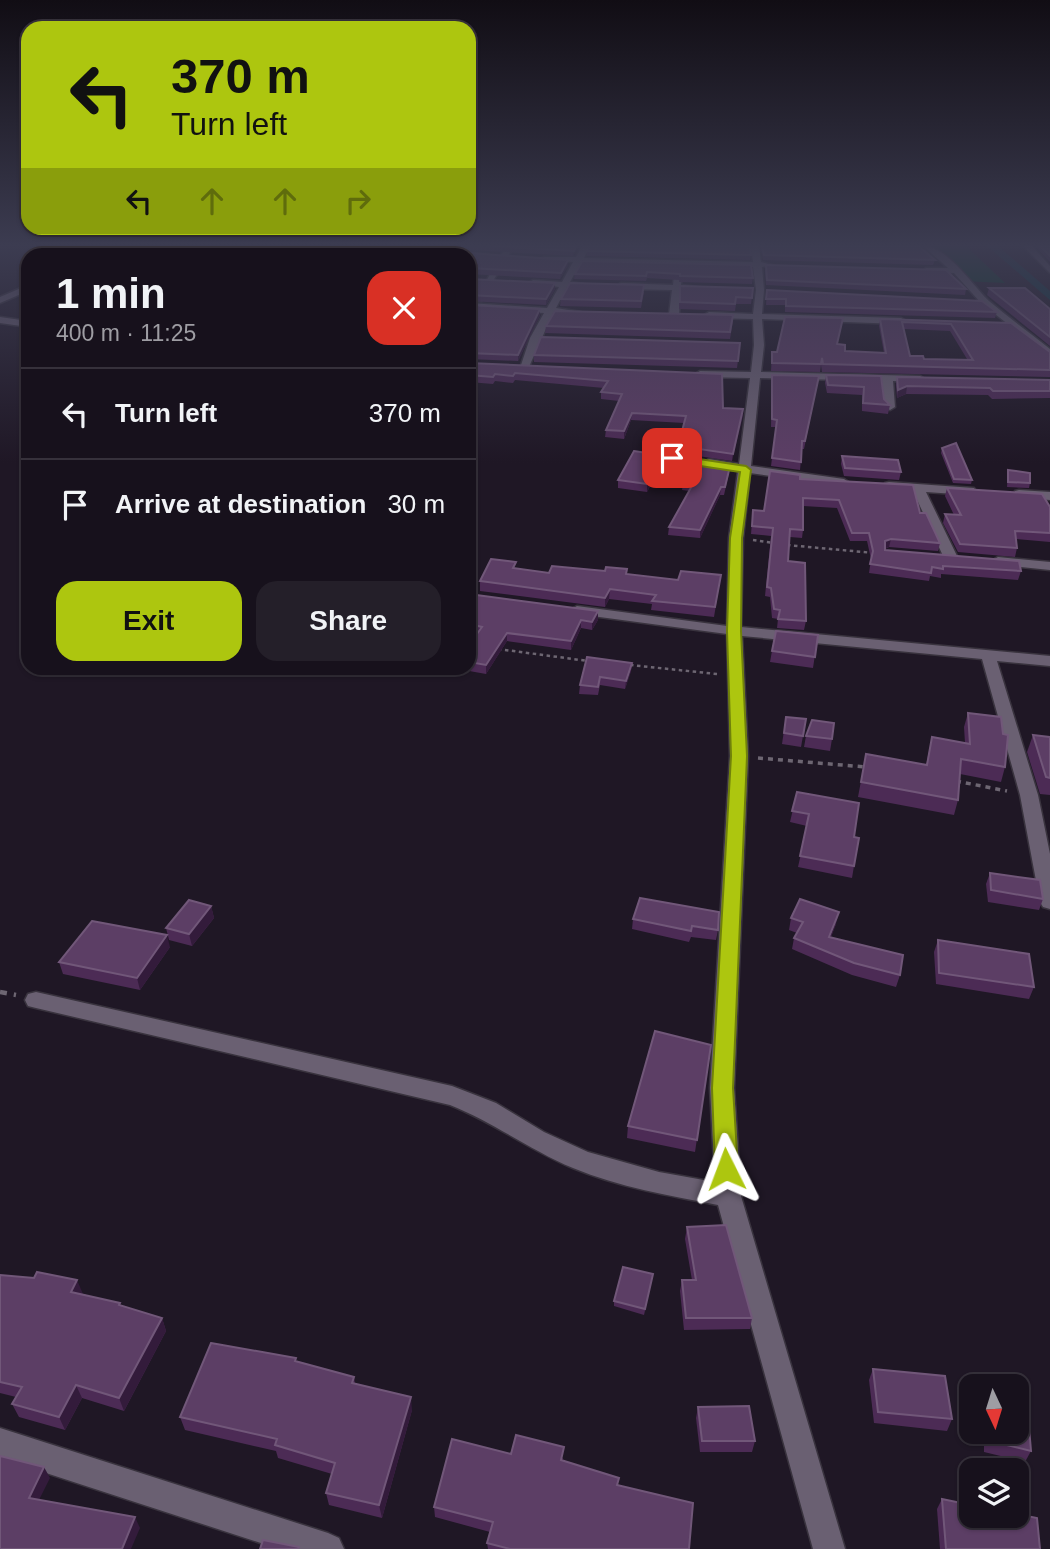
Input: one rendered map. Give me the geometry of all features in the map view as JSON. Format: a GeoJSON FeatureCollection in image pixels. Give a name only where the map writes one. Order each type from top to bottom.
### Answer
{"type":"FeatureCollection","features":[{"type":"Feature","properties":{"kind":"street"},"geometry":{"type":"LineString","coordinates":[[523,369],[546,318]]}},
{"type":"Feature","properties":{"kind":"street"},"geometry":{"type":"LineString","coordinates":[[757,318],[752,345],[755,376],[736,538],[734,631],[739,756],[722,1088],[728,1196],[829,1549]]}},
{"type":"Feature","properties":{"kind":"street"},"geometry":{"type":"LineString","coordinates":[[831,318],[919,321]]}},
{"type":"Feature","properties":{"kind":"street"},"geometry":{"type":"LineString","coordinates":[[1006,318],[1050,354]]}},
{"type":"Feature","properties":{"kind":"street"},"geometry":{"type":"LineString","coordinates":[[0,320],[21,323]]}},
{"type":"Feature","properties":{"kind":"street"},"geometry":{"type":"LineString","coordinates":[[1000,323],[1013,324]]}},
{"type":"Feature","properties":{"kind":"street"},"geometry":{"type":"LineString","coordinates":[[536,338],[549,338]]}},
{"type":"Feature","properties":{"kind":"street"},"geometry":{"type":"LineString","coordinates":[[510,368],[537,369]]}},
{"type":"Feature","properties":{"kind":"street"},"geometry":{"type":"LineString","coordinates":[[687,374],[937,379]]}},
{"type":"Feature","properties":{"kind":"street"},"geometry":{"type":"LineString","coordinates":[[887,378],[890,407]]}},
{"type":"Feature","properties":{"kind":"street"},"geometry":{"type":"LineString","coordinates":[[695,461],[864,484],[1050,496]]}},
{"type":"Feature","properties":{"kind":"street"},"geometry":{"type":"LineString","coordinates":[[918,489],[958,559],[1050,566]]}},
{"type":"Feature","properties":{"kind":"street"},"geometry":{"type":"LineString","coordinates":[[562,608],[734,631],[1050,661]]}},
{"type":"Feature","properties":{"kind":"street"},"geometry":{"type":"LineString","coordinates":[[988,655],[1029,795],[1050,902]]}},
{"type":"Feature","properties":{"kind":"street"},"geometry":{"type":"LineString","coordinates":[[36,1000],[452,1096],[488,1110],[535,1139],[583,1161],[659,1183],[728,1196]]}},
{"type":"Feature","properties":{"kind":"street"},"geometry":{"type":"LineString","coordinates":[[0,1443],[328,1549]]}},
{"type":"Feature","properties":{"kind":"path"},"geometry":{"type":"LineString","coordinates":[[736,538],[774,543]]}},
{"type":"Feature","properties":{"kind":"path"},"geometry":{"type":"LineString","coordinates":[[787,545],[877,553]]}},
{"type":"Feature","properties":{"kind":"path"},"geometry":{"type":"LineString","coordinates":[[493,649],[592,662]]}},
{"type":"Feature","properties":{"kind":"path"},"geometry":{"type":"LineString","coordinates":[[618,664],[736,676]]}},
{"type":"Feature","properties":{"kind":"path"},"geometry":{"type":"LineString","coordinates":[[739,756],[873,767]]}},
{"type":"Feature","properties":{"kind":"path"},"geometry":{"type":"LineString","coordinates":[[951,780],[1029,795]]}},
{"type":"Feature","properties":{"kind":"building"},"geometry":{"type":"Polygon","coordinates":[[[476,318],[536,318],[518,355],[476,353],[476,318]]]}},
{"type":"Feature","properties":{"kind":"building"},"geometry":{"type":"Polygon","coordinates":[[[551,318],[732,318],[730,332],[546,326],[551,318]]]}},
{"type":"Feature","properties":{"kind":"building"},"geometry":{"type":"Polygon","coordinates":[[[785,318],[843,318],[837,344],[845,345],[845,351],[886,353],[880,319],[1011,323],[1050,352],[1050,370],[823,364],[822,358],[821,364],[772,363],[772,352],[777,352],[785,318]],[[902,322],[910,356],[923,356],[924,359],[973,360],[951,324],[902,322]]]}},
{"type":"Feature","properties":{"kind":"building"},"geometry":{"type":"Polygon","coordinates":[[[1027,318],[1050,318],[1050,337],[1027,318]]]}},
{"type":"Feature","properties":{"kind":"building"},"geometry":{"type":"Polygon","coordinates":[[[541,337],[740,343],[738,361],[534,355],[541,337]]]}},
{"type":"Feature","properties":{"kind":"building"},"geometry":{"type":"Polygon","coordinates":[[[476,363],[722,374],[723,408],[743,409],[733,454],[678,446],[686,416],[632,413],[624,431],[606,430],[622,394],[601,392],[608,381],[515,373],[513,376],[495,374],[493,377],[476,376],[476,363]]]}},
{"type":"Feature","properties":{"kind":"building"},"geometry":{"type":"Polygon","coordinates":[[[772,375],[819,376],[805,441],[802,441],[801,462],[772,458],[777,420],[772,419],[772,375]]]}},
{"type":"Feature","properties":{"kind":"building"},"geometry":{"type":"Polygon","coordinates":[[[826,375],[881,376],[884,399],[890,405],[863,403],[864,387],[828,385],[826,375]]]}},
{"type":"Feature","properties":{"kind":"building"},"geometry":{"type":"Polygon","coordinates":[[[897,377],[1050,380],[1050,391],[907,386],[898,390],[897,377]]]}},
{"type":"Feature","properties":{"kind":"building"},"geometry":{"type":"Polygon","coordinates":[[[956,443],[972,480],[954,479],[942,448],[956,443]]]}},
{"type":"Feature","properties":{"kind":"building"},"geometry":{"type":"Polygon","coordinates":[[[634,451],[730,466],[725,487],[721,487],[700,530],[669,527],[693,484],[683,482],[685,477],[654,473],[647,484],[618,480],[634,451]]]}},
{"type":"Feature","properties":{"kind":"building"},"geometry":{"type":"Polygon","coordinates":[[[842,456],[898,460],[901,472],[845,468],[842,456]]]}},
{"type":"Feature","properties":{"kind":"building"},"geometry":{"type":"Polygon","coordinates":[[[1008,470],[1030,473],[1030,483],[1008,482],[1008,470]]]}},
{"type":"Feature","properties":{"kind":"building"},"geometry":{"type":"Polygon","coordinates":[[[770,471],[800,475],[800,479],[913,485],[920,513],[926,513],[940,543],[891,539],[885,541],[885,550],[1019,561],[1021,571],[943,566],[943,569],[932,567],[931,573],[870,564],[873,551],[869,533],[852,533],[839,500],[803,498],[803,530],[790,529],[788,561],[805,563],[806,621],[778,619],[780,610],[774,609],[771,588],[767,587],[773,528],[752,526],[753,510],[764,511],[770,471]]]}},
{"type":"Feature","properties":{"kind":"building"},"geometry":{"type":"Polygon","coordinates":[[[947,488],[1042,494],[1050,507],[1050,533],[1015,531],[1017,548],[960,544],[945,514],[961,515],[947,488]]]}},
{"type":"Feature","properties":{"kind":"building"},"geometry":{"type":"Polygon","coordinates":[[[491,559],[516,562],[513,568],[549,573],[552,566],[605,571],[606,567],[627,569],[626,574],[678,580],[681,571],[721,575],[715,607],[652,601],[656,595],[610,589],[605,598],[480,581],[491,559]]]}},
{"type":"Feature","properties":{"kind":"building"},"geometry":{"type":"Polygon","coordinates":[[[476,595],[598,611],[592,622],[581,620],[571,641],[507,633],[486,665],[476,663],[476,635],[482,627],[476,626],[476,595]]]}},
{"type":"Feature","properties":{"kind":"building"},"geometry":{"type":"Polygon","coordinates":[[[776,631],[818,635],[815,657],[772,651],[776,631]]]}},
{"type":"Feature","properties":{"kind":"building"},"geometry":{"type":"Polygon","coordinates":[[[587,657],[632,663],[626,681],[600,677],[598,687],[580,685],[587,657]]]}},
{"type":"Feature","properties":{"kind":"building"},"geometry":{"type":"Polygon","coordinates":[[[968,713],[1001,717],[1003,734],[1008,735],[1005,767],[961,759],[958,800],[861,782],[866,754],[927,765],[932,737],[970,744],[968,713]]]}},
{"type":"Feature","properties":{"kind":"building"},"geometry":{"type":"Polygon","coordinates":[[[786,717],[806,719],[803,736],[784,733],[786,717]]]}},
{"type":"Feature","properties":{"kind":"building"},"geometry":{"type":"Polygon","coordinates":[[[812,720],[834,723],[832,739],[806,736],[812,720]]]}},
{"type":"Feature","properties":{"kind":"building"},"geometry":{"type":"Polygon","coordinates":[[[1033,735],[1050,737],[1050,778],[1046,777],[1033,735]]]}},
{"type":"Feature","properties":{"kind":"building"},"geometry":{"type":"Polygon","coordinates":[[[797,792],[859,803],[854,837],[859,838],[854,866],[800,856],[809,814],[792,811],[797,792]]]}},
{"type":"Feature","properties":{"kind":"building"},"geometry":{"type":"Polygon","coordinates":[[[990,873],[1040,880],[1043,899],[991,890],[990,873]]]}},
{"type":"Feature","properties":{"kind":"building"},"geometry":{"type":"Polygon","coordinates":[[[640,898],[719,912],[718,930],[692,926],[691,931],[633,919],[640,898]]]}},
{"type":"Feature","properties":{"kind":"building"},"geometry":{"type":"Polygon","coordinates":[[[800,899],[839,912],[829,937],[903,955],[900,975],[854,963],[794,938],[803,922],[791,918],[800,899]]]}},
{"type":"Feature","properties":{"kind":"building"},"geometry":{"type":"Polygon","coordinates":[[[189,900],[211,906],[189,934],[166,928],[189,900]]]}},
{"type":"Feature","properties":{"kind":"building"},"geometry":{"type":"Polygon","coordinates":[[[92,921],[167,935],[137,978],[59,962],[92,921]]]}},
{"type":"Feature","properties":{"kind":"building"},"geometry":{"type":"Polygon","coordinates":[[[938,940],[1029,954],[1034,987],[939,973],[938,940]]]}},
{"type":"Feature","properties":{"kind":"building"},"geometry":{"type":"Polygon","coordinates":[[[655,1031],[711,1045],[697,1140],[628,1126],[655,1031]]]}},
{"type":"Feature","properties":{"kind":"building"},"geometry":{"type":"Polygon","coordinates":[[[726,1225],[752,1318],[686,1318],[682,1280],[696,1280],[687,1227],[726,1225]]]}},
{"type":"Feature","properties":{"kind":"building"},"geometry":{"type":"Polygon","coordinates":[[[623,1267],[653,1274],[645,1309],[614,1301],[623,1267]]]}},
{"type":"Feature","properties":{"kind":"building"},"geometry":{"type":"Polygon","coordinates":[[[37,1272],[77,1280],[71,1292],[120,1303],[119,1305],[162,1318],[119,1398],[76,1385],[59,1417],[12,1404],[22,1387],[0,1382],[0,1275],[34,1278],[37,1272]]]}},
{"type":"Feature","properties":{"kind":"building"},"geometry":{"type":"Polygon","coordinates":[[[211,1343],[296,1358],[295,1361],[354,1377],[352,1383],[411,1397],[379,1505],[326,1493],[335,1463],[275,1445],[277,1439],[180,1417],[211,1343]]]}},
{"type":"Feature","properties":{"kind":"building"},"geometry":{"type":"Polygon","coordinates":[[[873,1369],[945,1376],[952,1419],[878,1412],[873,1369]]]}},
{"type":"Feature","properties":{"kind":"building"},"geometry":{"type":"Polygon","coordinates":[[[749,1406],[755,1441],[702,1441],[698,1407],[749,1406]]]}},
{"type":"Feature","properties":{"kind":"building"},"geometry":{"type":"Polygon","coordinates":[[[1029,1427],[1031,1451],[1002,1444],[1029,1444],[1029,1427]]]}},
{"type":"Feature","properties":{"kind":"building"},"geometry":{"type":"Polygon","coordinates":[[[516,1435],[564,1447],[561,1460],[619,1478],[617,1485],[693,1503],[689,1549],[510,1549],[487,1543],[493,1522],[434,1507],[452,1439],[511,1454],[516,1435]]]}},
{"type":"Feature","properties":{"kind":"building"},"geometry":{"type":"Polygon","coordinates":[[[0,1456],[44,1467],[29,1498],[135,1517],[122,1549],[0,1549],[0,1456]]]}},
{"type":"Feature","properties":{"kind":"building"},"geometry":{"type":"Polygon","coordinates":[[[942,1499],[959,1503],[959,1528],[1029,1528],[1029,1516],[1037,1518],[1040,1549],[946,1549],[942,1499]]]}},
{"type":"Feature","properties":{"kind":"building"},"geometry":{"type":"Polygon","coordinates":[[[263,1540],[299,1547],[260,1549],[263,1540]]]}},
{"type":"Feature","properties":{"kind":"route"},"geometry":{"type":"LineString","coordinates":[[672,458],[746,470],[736,538],[734,631],[739,756],[737,839],[722,1088],[726,1169]]}}]}
